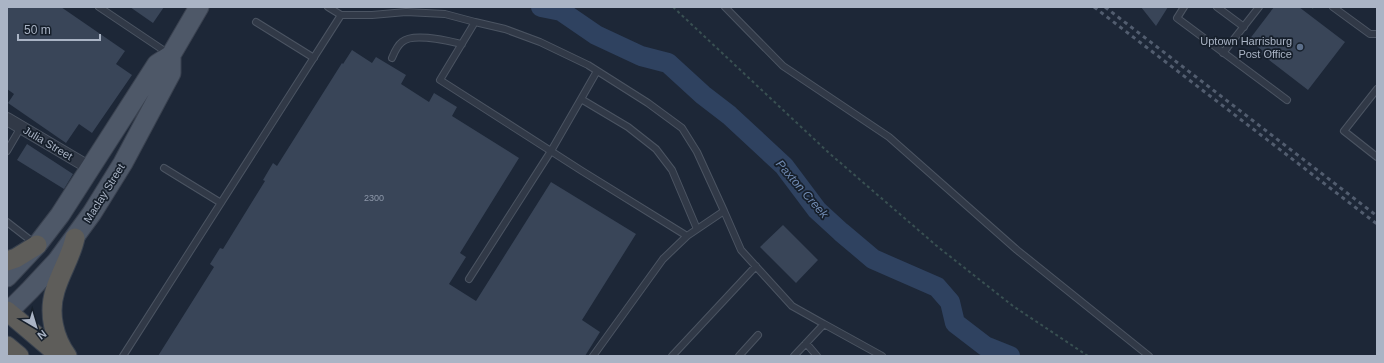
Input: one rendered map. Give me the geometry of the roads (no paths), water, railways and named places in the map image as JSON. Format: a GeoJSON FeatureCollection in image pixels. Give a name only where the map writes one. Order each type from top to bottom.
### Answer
{"type":"FeatureCollection","features":[{"type":"Feature","properties":{"kind":"highway"},"geometry":{"type":"LineString","coordinates":[[67,356],[61,348],[54,329],[53,301],[58,282],[72,251],[75,238]]}},
{"type":"Feature","properties":{"kind":"highway"},"geometry":{"type":"LineString","coordinates":[[7,262],[37,245]]}},
{"type":"Feature","properties":{"kind":"highway"},"geometry":{"type":"LineString","coordinates":[[8,312],[60,356]]}},
{"type":"Feature","properties":{"kind":"highway"},"geometry":{"type":"LineString","coordinates":[[7,346],[19,356]]}},
{"type":"Feature","properties":{"kind":"main road","name":"Maclay Street"},"geometry":{"type":"LineString","coordinates":[[7,277],[37,245],[63,210],[157,64],[171,55],[199,7]]}},
{"type":"Feature","properties":{"kind":"main road","name":"Maclay Street"},"geometry":{"type":"LineString","coordinates":[[8,312],[46,274],[75,238],[113,180],[171,73],[171,55]]}},
{"type":"Feature","properties":{"kind":"street","name":"Julia Street"},"geometry":{"type":"LineString","coordinates":[[7,119],[90,168]]}},
{"type":"Feature","properties":{"kind":"lane"},"geometry":{"type":"LineString","coordinates":[[99,7],[171,55]]}},
{"type":"Feature","properties":{"kind":"lane"},"geometry":{"type":"LineString","coordinates":[[328,7],[342,15],[372,15],[406,12],[445,14],[505,29],[540,42],[588,65],[648,103],[682,128],[697,152],[741,250],[792,306],[882,356]]}},
{"type":"Feature","properties":{"kind":"lane"},"geometry":{"type":"LineString","coordinates":[[725,7],[783,66],[889,137],[1017,250],[1149,356]]}},
{"type":"Feature","properties":{"kind":"lane"},"geometry":{"type":"LineString","coordinates":[[1184,7],[1177,18],[1287,100]]}},
{"type":"Feature","properties":{"kind":"lane"},"geometry":{"type":"LineString","coordinates":[[1217,7],[1244,27]]}},
{"type":"Feature","properties":{"kind":"lane"},"geometry":{"type":"LineString","coordinates":[[1223,52],[1259,7]]}},
{"type":"Feature","properties":{"kind":"lane"},"geometry":{"type":"LineString","coordinates":[[1333,7],[1370,34],[1377,34]]}},
{"type":"Feature","properties":{"kind":"lane"},"geometry":{"type":"LineString","coordinates":[[123,356],[342,15]]}},
{"type":"Feature","properties":{"kind":"lane"},"geometry":{"type":"LineString","coordinates":[[256,22],[314,58]]}},
{"type":"Feature","properties":{"kind":"lane"},"geometry":{"type":"LineString","coordinates":[[475,22],[440,80],[687,236]]}},
{"type":"Feature","properties":{"kind":"lane"},"geometry":{"type":"LineString","coordinates":[[392,58],[402,42],[409,39],[431,37],[462,44]]}},
{"type":"Feature","properties":{"kind":"lane"},"geometry":{"type":"LineString","coordinates":[[469,279],[551,151],[597,71]]}},
{"type":"Feature","properties":{"kind":"lane"},"geometry":{"type":"LineString","coordinates":[[1377,89],[1344,132],[1377,157]]}},
{"type":"Feature","properties":{"kind":"lane"},"geometry":{"type":"LineString","coordinates":[[581,99],[628,127],[656,149],[672,170],[697,229]]}},
{"type":"Feature","properties":{"kind":"lane"},"geometry":{"type":"LineString","coordinates":[[7,151],[21,127]]}},
{"type":"Feature","properties":{"kind":"lane"},"geometry":{"type":"LineString","coordinates":[[164,168],[221,203]]}},
{"type":"Feature","properties":{"kind":"lane"},"geometry":{"type":"LineString","coordinates":[[593,356],[663,259],[687,236],[724,211]]}},
{"type":"Feature","properties":{"kind":"lane"},"geometry":{"type":"LineString","coordinates":[[8,224],[37,245]]}},
{"type":"Feature","properties":{"kind":"lane"},"geometry":{"type":"LineString","coordinates":[[672,356],[756,266]]}},
{"type":"Feature","properties":{"kind":"lane"},"geometry":{"type":"LineString","coordinates":[[794,356],[824,324]]}},
{"type":"Feature","properties":{"kind":"lane"},"geometry":{"type":"LineString","coordinates":[[739,356],[758,335]]}},
{"type":"Feature","properties":{"kind":"lane"},"geometry":{"type":"LineString","coordinates":[[806,343],[817,356]]}},
{"type":"Feature","properties":{"kind":"waterway","name":"Paxton Creek"},"geometry":{"type":"LineString","coordinates":[[541,7],[561,11],[596,35],[641,56],[668,63],[703,95],[729,115],[784,166],[817,210],[841,232],[873,259],[937,287],[950,302],[955,323],[985,346],[1010,356]]}},
{"type":"Feature","properties":{"kind":"railway"},"geometry":{"type":"LineString","coordinates":[[1094,7],[1377,224]]}},
{"type":"Feature","properties":{"kind":"railway"},"geometry":{"type":"LineString","coordinates":[[1105,7],[1377,216]]}},
{"type":"Feature","properties":{"kind":"place","name":"Uptown Harrisburg Post Office"},"geometry":{"type":"Point","coordinates":[1300,47]}}]}
